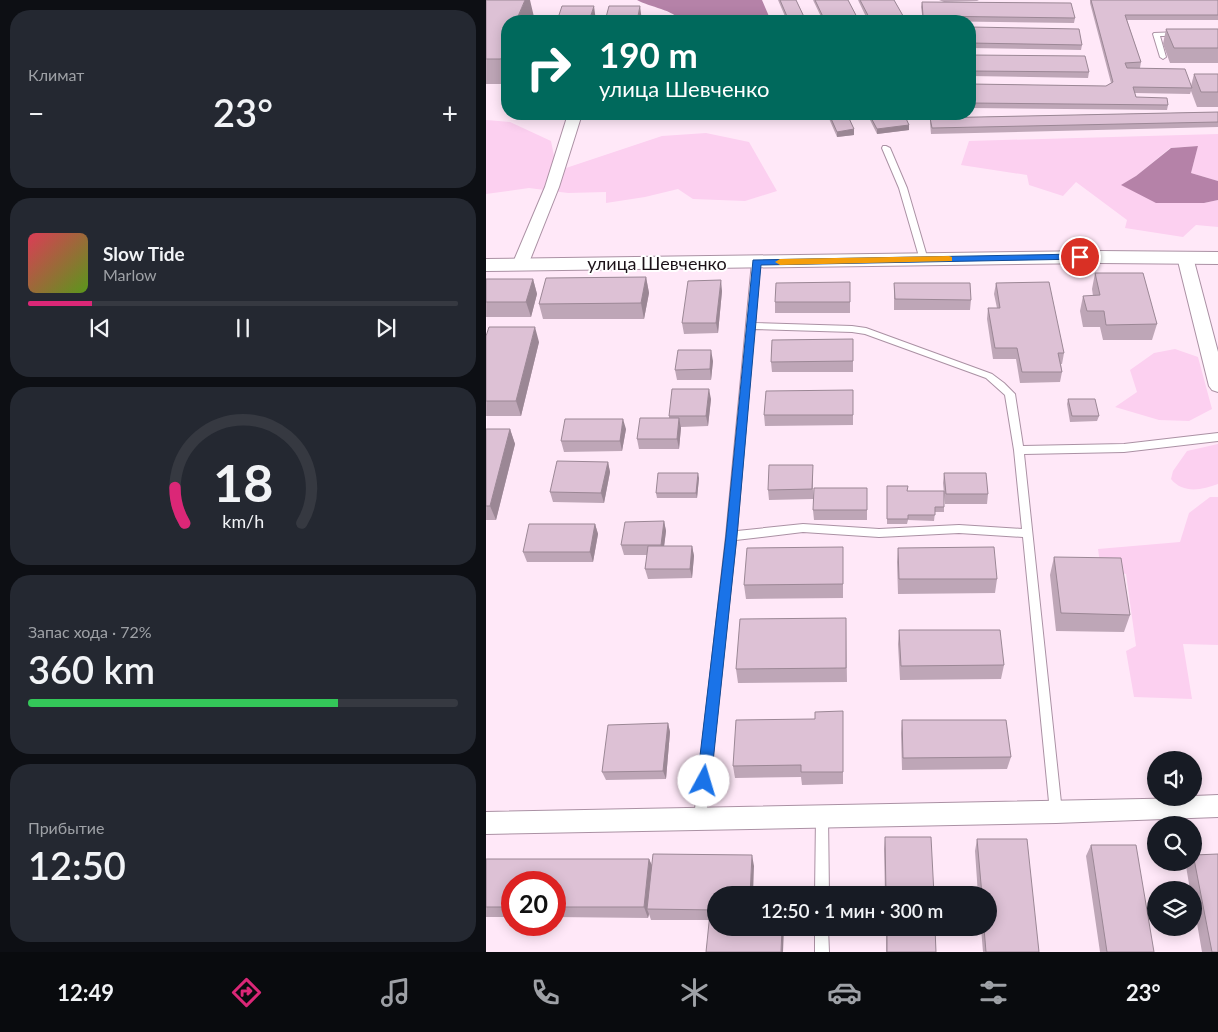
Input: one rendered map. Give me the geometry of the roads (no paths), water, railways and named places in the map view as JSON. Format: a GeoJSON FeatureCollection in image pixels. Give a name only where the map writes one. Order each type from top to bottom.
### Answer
{"type":"FeatureCollection","features":[{"type":"Feature","properties":{"kind":"street"},"geometry":{"type":"LineString","coordinates":[[520,265],[552,187],[573,120]]}},
{"type":"Feature","properties":{"kind":"street"},"geometry":{"type":"LineString","coordinates":[[1185,257],[1218,386]]}},
{"type":"Feature","properties":{"kind":"street","name":"улица Шевченко"},"geometry":{"type":"LineString","coordinates":[[486,265],[1218,258]]}},
{"type":"Feature","properties":{"kind":"street"},"geometry":{"type":"LineString","coordinates":[[486,823],[1056,812],[1218,806]]}},
{"type":"Feature","properties":{"kind":"lane"},"geometry":{"type":"LineString","coordinates":[[1163,57],[1156,34],[1191,34]]}},
{"type":"Feature","properties":{"kind":"lane"},"geometry":{"type":"LineString","coordinates":[[886,148],[903,188],[924,260]]}},
{"type":"Feature","properties":{"kind":"lane"},"geometry":{"type":"LineString","coordinates":[[700,818],[732,536],[752,326],[756,262]]}},
{"type":"Feature","properties":{"kind":"lane"},"geometry":{"type":"LineString","coordinates":[[752,326],[852,328],[866,331],[989,376],[1010,394],[1019,450],[1056,812]]}},
{"type":"Feature","properties":{"kind":"lane"},"geometry":{"type":"LineString","coordinates":[[1019,450],[1124,448],[1218,437]]}},
{"type":"Feature","properties":{"kind":"lane"},"geometry":{"type":"LineString","coordinates":[[732,536],[803,528],[880,533],[959,529],[999,533],[1027,533]]}},
{"type":"Feature","properties":{"kind":"lane"},"geometry":{"type":"LineString","coordinates":[[822,816],[822,886]]}},
{"type":"Feature","properties":{"kind":"lane"},"geometry":{"type":"LineString","coordinates":[[822,936],[822,952]]}}]}
